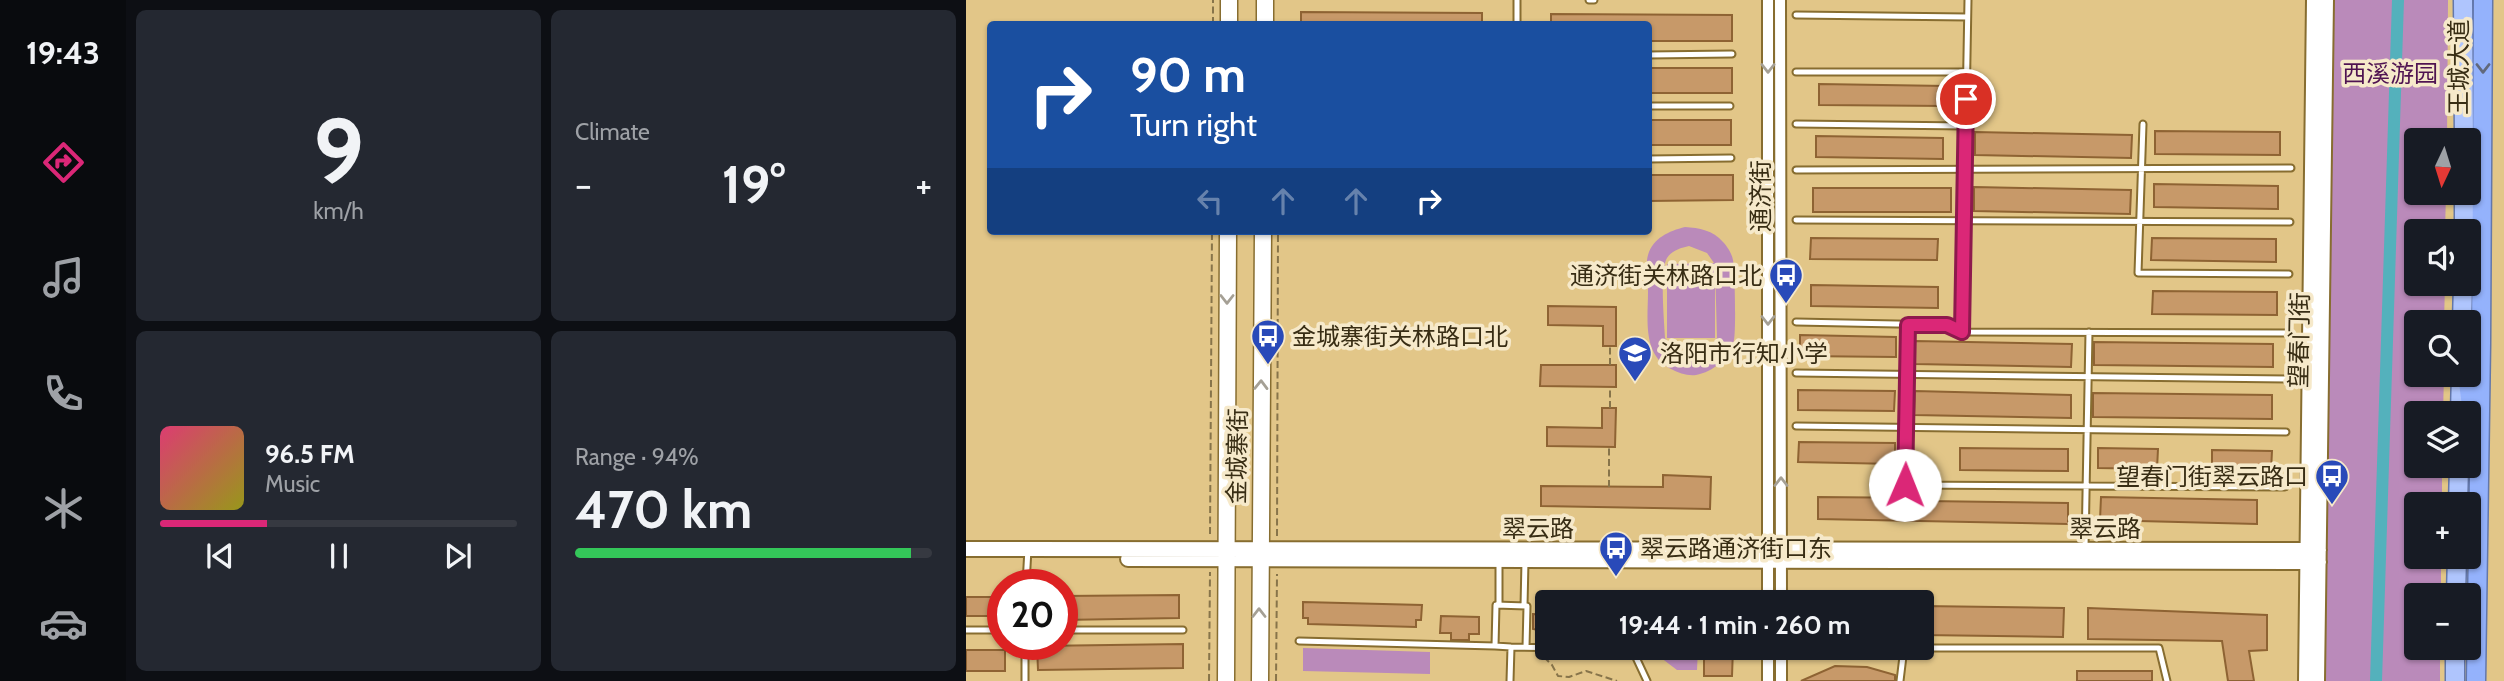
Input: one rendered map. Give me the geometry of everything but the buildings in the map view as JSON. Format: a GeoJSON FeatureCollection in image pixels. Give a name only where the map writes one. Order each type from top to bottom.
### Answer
{"type":"FeatureCollection","features":[{"type":"Feature","properties":{"kind":"highway","name":"王城大道"},"geometry":{"type":"LineString","coordinates":[[2480,401],[2483,0]]}},
{"type":"Feature","properties":{"kind":"highway","name":"王城大道"},"geometry":{"type":"LineString","coordinates":[[2476,681],[2477,569]]}},
{"type":"Feature","properties":{"kind":"main road"},"geometry":{"type":"LineString","coordinates":[[1229,0],[1229,21]]}},
{"type":"Feature","properties":{"kind":"main road"},"geometry":{"type":"LineString","coordinates":[[1265,0],[1265,21]]}},
{"type":"Feature","properties":{"kind":"main road"},"geometry":{"type":"LineString","coordinates":[[2463,0],[2464,128]]}},
{"type":"Feature","properties":{"kind":"main road","name":"金城寨街"},"geometry":{"type":"LineString","coordinates":[[1226,681],[1218,555],[1228,235]]}},
{"type":"Feature","properties":{"kind":"main road","name":"金城寨街"},"geometry":{"type":"LineString","coordinates":[[1259,681],[1263,235]]}},
{"type":"Feature","properties":{"kind":"main road"},"geometry":{"type":"LineString","coordinates":[[2455,660],[2455,681]]}},
{"type":"Feature","properties":{"kind":"street","name":"通济街"},"geometry":{"type":"LineString","coordinates":[[1768,0],[1775,556],[1779,590]]}},
{"type":"Feature","properties":{"kind":"street","name":"通济街"},"geometry":{"type":"LineString","coordinates":[[1770,590],[1775,556],[1780,0]]}},
{"type":"Feature","properties":{"kind":"street","name":"望春门街"},"geometry":{"type":"LineString","coordinates":[[2314,0],[2313,556],[2317,681]]}},
{"type":"Feature","properties":{"kind":"street","name":"望春门街"},"geometry":{"type":"LineString","coordinates":[[2306,681],[2313,556],[2326,0]]}},
{"type":"Feature","properties":{"kind":"street","name":"翠云路"},"geometry":{"type":"LineString","coordinates":[[966,549],[1027,553],[1218,555],[2313,556]]}},
{"type":"Feature","properties":{"kind":"street","name":"翠云路"},"geometry":{"type":"LineString","coordinates":[[966,558],[1027,553]]}},
{"type":"Feature","properties":{"kind":"street","name":"翠云路"},"geometry":{"type":"LineString","coordinates":[[1277,555],[1525,561],[1775,556]]}},
{"type":"Feature","properties":{"kind":"street"},"geometry":{"type":"LineString","coordinates":[[1768,660],[1768,681]]}},
{"type":"Feature","properties":{"kind":"street"},"geometry":{"type":"LineString","coordinates":[[1781,660],[1781,681]]}},
{"type":"Feature","properties":{"kind":"lane"},"geometry":{"type":"LineString","coordinates":[[1517,0],[1517,21]]}},
{"type":"Feature","properties":{"kind":"lane"},"geometry":{"type":"LineString","coordinates":[[1962,332],[1968,0]]}},
{"type":"Feature","properties":{"kind":"lane"},"geometry":{"type":"LineString","coordinates":[[1796,15],[1967,17]]}},
{"type":"Feature","properties":{"kind":"lane"},"geometry":{"type":"LineString","coordinates":[[1652,55],[1732,54]]}},
{"type":"Feature","properties":{"kind":"lane"},"geometry":{"type":"LineString","coordinates":[[1796,72],[1966,72]]}},
{"type":"Feature","properties":{"kind":"lane"},"geometry":{"type":"LineString","coordinates":[[1652,106],[1730,106]]}},
{"type":"Feature","properties":{"kind":"lane"},"geometry":{"type":"LineString","coordinates":[[1796,124],[1966,126]]}},
{"type":"Feature","properties":{"kind":"lane"},"geometry":{"type":"LineString","coordinates":[[2143,124],[2138,274],[2289,274]]}},
{"type":"Feature","properties":{"kind":"lane"},"geometry":{"type":"LineString","coordinates":[[1652,159],[1731,159]]}},
{"type":"Feature","properties":{"kind":"lane"},"geometry":{"type":"LineString","coordinates":[[1796,170],[2291,168]]}},
{"type":"Feature","properties":{"kind":"lane"},"geometry":{"type":"LineString","coordinates":[[1796,220],[2290,222]]}},
{"type":"Feature","properties":{"kind":"lane"},"geometry":{"type":"LineString","coordinates":[[1796,323],[1947,325],[1962,332],[2288,333]]}},
{"type":"Feature","properties":{"kind":"lane"},"geometry":{"type":"LineString","coordinates":[[1908,325],[1905,485],[2285,487]]}},
{"type":"Feature","properties":{"kind":"lane"},"geometry":{"type":"LineString","coordinates":[[2085,556],[2089,332]]}},
{"type":"Feature","properties":{"kind":"lane"},"geometry":{"type":"LineString","coordinates":[[1796,373],[2287,379]]}},
{"type":"Feature","properties":{"kind":"lane"},"geometry":{"type":"LineString","coordinates":[[1796,426],[2286,432]]}},
{"type":"Feature","properties":{"kind":"lane"},"geometry":{"type":"LineString","coordinates":[[1026,569],[1027,553]]}},
{"type":"Feature","properties":{"kind":"lane"},"geometry":{"type":"LineString","coordinates":[[1495,646],[1499,560]]}},
{"type":"Feature","properties":{"kind":"lane"},"geometry":{"type":"LineString","coordinates":[[1524,606],[1525,561]]}},
{"type":"Feature","properties":{"kind":"lane"},"geometry":{"type":"LineString","coordinates":[[1499,605],[1527,606],[1526,647]]}},
{"type":"Feature","properties":{"kind":"lane"},"geometry":{"type":"LineString","coordinates":[[966,630],[987,630]]}},
{"type":"Feature","properties":{"kind":"lane"},"geometry":{"type":"LineString","coordinates":[[1078,630],[1183,630]]}},
{"type":"Feature","properties":{"kind":"lane"},"geometry":{"type":"LineString","coordinates":[[1299,641],[1535,647]]}},
{"type":"Feature","properties":{"kind":"lane"},"geometry":{"type":"LineString","coordinates":[[1510,681],[1511,647]]}},
{"type":"Feature","properties":{"kind":"lane"},"geometry":{"type":"LineString","coordinates":[[1934,648],[2159,648],[2167,681]]}},
{"type":"Feature","properties":{"kind":"lane"},"geometry":{"type":"LineString","coordinates":[[1025,660],[1025,681]]}},
{"type":"Feature","properties":{"kind":"lane"},"geometry":{"type":"LineString","coordinates":[[1637,660],[1647,681]]}},
{"type":"Feature","properties":{"kind":"lane"},"geometry":{"type":"LineString","coordinates":[[1900,681],[1903,660]]}},
{"type":"Feature","properties":{"kind":"path"},"geometry":{"type":"LineString","coordinates":[[1213,0],[1213,21]]}},
{"type":"Feature","properties":{"kind":"path"},"geometry":{"type":"LineString","coordinates":[[1209,681],[1218,555],[1212,235]]}},
{"type":"Feature","properties":{"kind":"path"},"geometry":{"type":"LineString","coordinates":[[1276,681],[1278,235]]}},
{"type":"Feature","properties":{"kind":"path"},"geometry":{"type":"LineString","coordinates":[[1610,346],[1610,365]]}},
{"type":"Feature","properties":{"kind":"path"},"geometry":{"type":"LineString","coordinates":[[1610,387],[1610,408]]}},
{"type":"Feature","properties":{"kind":"path"},"geometry":{"type":"LineString","coordinates":[[1609,447],[1609,487]]}},
{"type":"Feature","properties":{"kind":"path"},"geometry":{"type":"LineString","coordinates":[[1546,660],[1558,676],[1569,677],[1586,671],[1617,681]]}},
{"type":"Feature","properties":{"kind":"green space","name":"西溪游园"},"geometry":{"type":"Polygon","coordinates":[[[2334,0],[2448,0],[2447,128],[2404,128],[2404,205],[2446,205],[2445,219],[2404,219],[2404,296],[2445,296],[2444,310],[2404,310],[2404,387],[2444,387],[2443,401],[2404,401],[2404,478],[2442,478],[2442,492],[2404,492],[2404,569],[2441,569],[2441,583],[2404,583],[2404,660],[2440,660],[2440,681],[2324,681],[2334,0]]]}},
{"type":"Feature","properties":{"kind":"green space"},"geometry":{"type":"Polygon","coordinates":[[[1685,227],[1706,230],[1715,235],[1726,246],[1733,260],[1735,325],[1732,347],[1720,363],[1709,371],[1696,375],[1680,373],[1662,363],[1651,346],[1648,325],[1647,269],[1650,249],[1668,233],[1685,227]],[[1689,246],[1682,248],[1670,254],[1664,267],[1665,338],[1670,345],[1683,353],[1705,350],[1717,338],[1715,265],[1715,338],[1667,338],[1667,264],[1714,263],[1707,253],[1689,246]]]}},
{"type":"Feature","properties":{"kind":"green space"},"geometry":{"type":"Polygon","coordinates":[[[1303,648],[1430,652],[1430,674],[1303,671],[1303,648]]]}},
{"type":"Feature","properties":{"kind":"green space"},"geometry":{"type":"Polygon","coordinates":[[[1664,660],[1697,660],[1697,670],[1677,670],[1664,660]]]}},
{"type":"Feature","properties":{"kind":"waterway"},"geometry":{"type":"LineString","coordinates":[[2376,681],[2398,0]]}},
{"type":"Feature","properties":{"kind":"place","name":"通济街关林路口北"},"geometry":{"type":"Point","coordinates":[1786,305]}},
{"type":"Feature","properties":{"kind":"place","name":"金城寨街关林路口北"},"geometry":{"type":"Point","coordinates":[1268,366]}},
{"type":"Feature","properties":{"kind":"place","name":"洛阳市行知小学"},"geometry":{"type":"Point","coordinates":[1635,383]}},
{"type":"Feature","properties":{"kind":"place","name":"望春门街翠云路口"},"geometry":{"type":"Point","coordinates":[2332,506]}},
{"type":"Feature","properties":{"kind":"place","name":"翠云路通济街口东"},"geometry":{"type":"Point","coordinates":[1616,578]}},
{"type":"Feature","properties":{"kind":"route"},"geometry":{"type":"LineString","coordinates":[[1905,485],[1908,325],[1947,325],[1962,332],[1966,99]]}}]}
